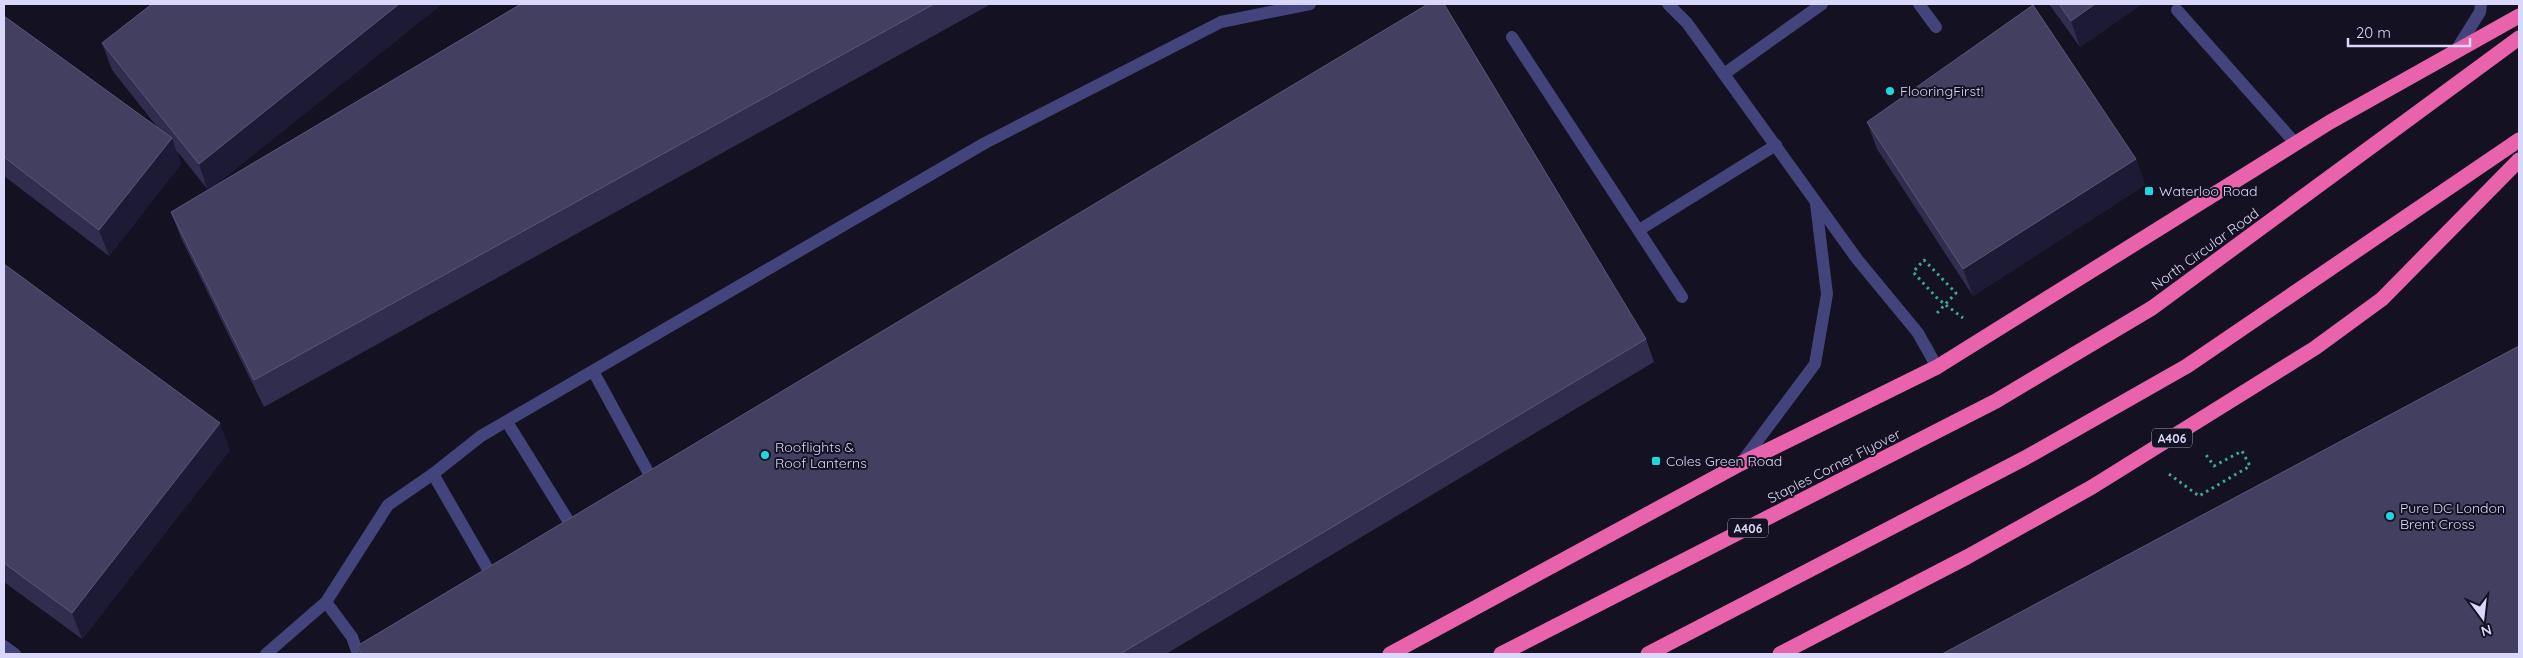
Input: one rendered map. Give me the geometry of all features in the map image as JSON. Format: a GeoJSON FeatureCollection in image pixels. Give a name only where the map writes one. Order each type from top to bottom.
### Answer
{"type":"FeatureCollection","features":[{"type":"Feature","properties":{"kind":"highway"},"geometry":{"type":"LineString","coordinates":[[1390,654],[1740,464],[1937,367],[2296,144],[2519,16]]}},
{"type":"Feature","properties":{"kind":"highway","name":"North Circular Road"},"geometry":{"type":"LineString","coordinates":[[1996,401],[2152,308],[2519,38]]}},
{"type":"Feature","properties":{"kind":"highway"},"geometry":{"type":"LineString","coordinates":[[1648,654],[2026,458],[2187,366],[2519,140]]}},
{"type":"Feature","properties":{"kind":"highway","name":"A406"},"geometry":{"type":"LineString","coordinates":[[1780,654],[1967,557],[2092,487],[2315,348],[2382,299],[2519,160]]}},
{"type":"Feature","properties":{"kind":"highway","name":"Staples Corner Flyover"},"geometry":{"type":"LineString","coordinates":[[1501,654],[1996,401]]}},
{"type":"Feature","properties":{"kind":"street"},"geometry":{"type":"LineString","coordinates":[[266,654],[326,602],[388,505],[434,474],[481,436],[985,143],[1221,22],[1310,4]]}},
{"type":"Feature","properties":{"kind":"street"},"geometry":{"type":"LineString","coordinates":[[1668,4],[1687,23],[1857,259],[1918,333],[1937,367]]}},
{"type":"Feature","properties":{"kind":"street"},"geometry":{"type":"LineString","coordinates":[[1724,74],[1822,4]]}},
{"type":"Feature","properties":{"kind":"street"},"geometry":{"type":"LineString","coordinates":[[1919,4],[1936,27]]}},
{"type":"Feature","properties":{"kind":"street"},"geometry":{"type":"LineString","coordinates":[[2455,52],[2480,12],[2481,4]]}},
{"type":"Feature","properties":{"kind":"street"},"geometry":{"type":"LineString","coordinates":[[2177,10],[2296,144]]}},
{"type":"Feature","properties":{"kind":"street"},"geometry":{"type":"LineString","coordinates":[[1512,36],[1682,297]]}},
{"type":"Feature","properties":{"kind":"street"},"geometry":{"type":"LineString","coordinates":[[1638,230],[1776,145]]}},
{"type":"Feature","properties":{"kind":"street"},"geometry":{"type":"LineString","coordinates":[[1740,464],[1815,364],[1827,294],[1816,202]]}},
{"type":"Feature","properties":{"kind":"street"},"geometry":{"type":"LineString","coordinates":[[593,371],[654,483]]}},
{"type":"Feature","properties":{"kind":"street"},"geometry":{"type":"LineString","coordinates":[[507,422],[574,530]]}},
{"type":"Feature","properties":{"kind":"street"},"geometry":{"type":"LineString","coordinates":[[434,474],[493,578]]}},
{"type":"Feature","properties":{"kind":"street"},"geometry":{"type":"LineString","coordinates":[[326,602],[352,637],[358,654]]}},
{"type":"Feature","properties":{"kind":"street"},"geometry":{"type":"LineString","coordinates":[[4,646],[15,654]]}},
{"type":"Feature","properties":{"kind":"path"},"geometry":{"type":"LineString","coordinates":[[1918,333],[1956,293],[1924,260],[1913,272],[1938,299]]}},
{"type":"Feature","properties":{"kind":"path"},"geometry":{"type":"LineString","coordinates":[[2209,490],[2250,466],[2242,451],[2224,460]]}},
{"type":"Feature","properties":{"kind":"building"},"geometry":{"type":"Polygon","coordinates":[[[152,4],[399,4],[199,164],[102,43],[152,4]]]}},
{"type":"Feature","properties":{"kind":"building"},"geometry":{"type":"Polygon","coordinates":[[[521,4],[934,4],[254,380],[171,212],[521,4]]]}},
{"type":"Feature","properties":{"kind":"building"},"geometry":{"type":"Polygon","coordinates":[[[1428,4],[1444,4],[1646,339],[1120,654],[362,654],[357,646],[1428,4]]]}},
{"type":"Feature","properties":{"kind":"building"},"geometry":{"type":"Polygon","coordinates":[[[2059,4],[2095,4],[2071,21],[2059,4]]]}},
{"type":"Feature","properties":{"kind":"building"},"geometry":{"type":"Polygon","coordinates":[[[2033,5],[2136,159],[1963,269],[1867,122],[2033,5]]]}},
{"type":"Feature","properties":{"kind":"building"},"geometry":{"type":"Polygon","coordinates":[[[4,16],[172,138],[99,230],[4,157],[4,16]]]}},
{"type":"Feature","properties":{"kind":"building"},"geometry":{"type":"Polygon","coordinates":[[[4,264],[220,423],[72,613],[4,563],[4,264]]]}},
{"type":"Feature","properties":{"kind":"building","name":"Pure DC London Brent Cross"},"geometry":{"type":"Polygon","coordinates":[[[2519,346],[2519,654],[1942,654],[2519,346]]]}},
{"type":"Feature","properties":{"kind":"place","name":"FlooringFirst!"},"geometry":{"type":"Point","coordinates":[1890,91]}},
{"type":"Feature","properties":{"kind":"place","name":"Waterloo Road"},"geometry":{"type":"Point","coordinates":[2149,191]}},
{"type":"Feature","properties":{"kind":"place","name":"Rooflights & Roof Lanterns"},"geometry":{"type":"Point","coordinates":[765,455]}},
{"type":"Feature","properties":{"kind":"place","name":"Coles Green Road"},"geometry":{"type":"Point","coordinates":[1656,461]}},
{"type":"Feature","properties":{"kind":"place","name":"Pure DC London Brent Cross"},"geometry":{"type":"Point","coordinates":[2390,516]}}]}
